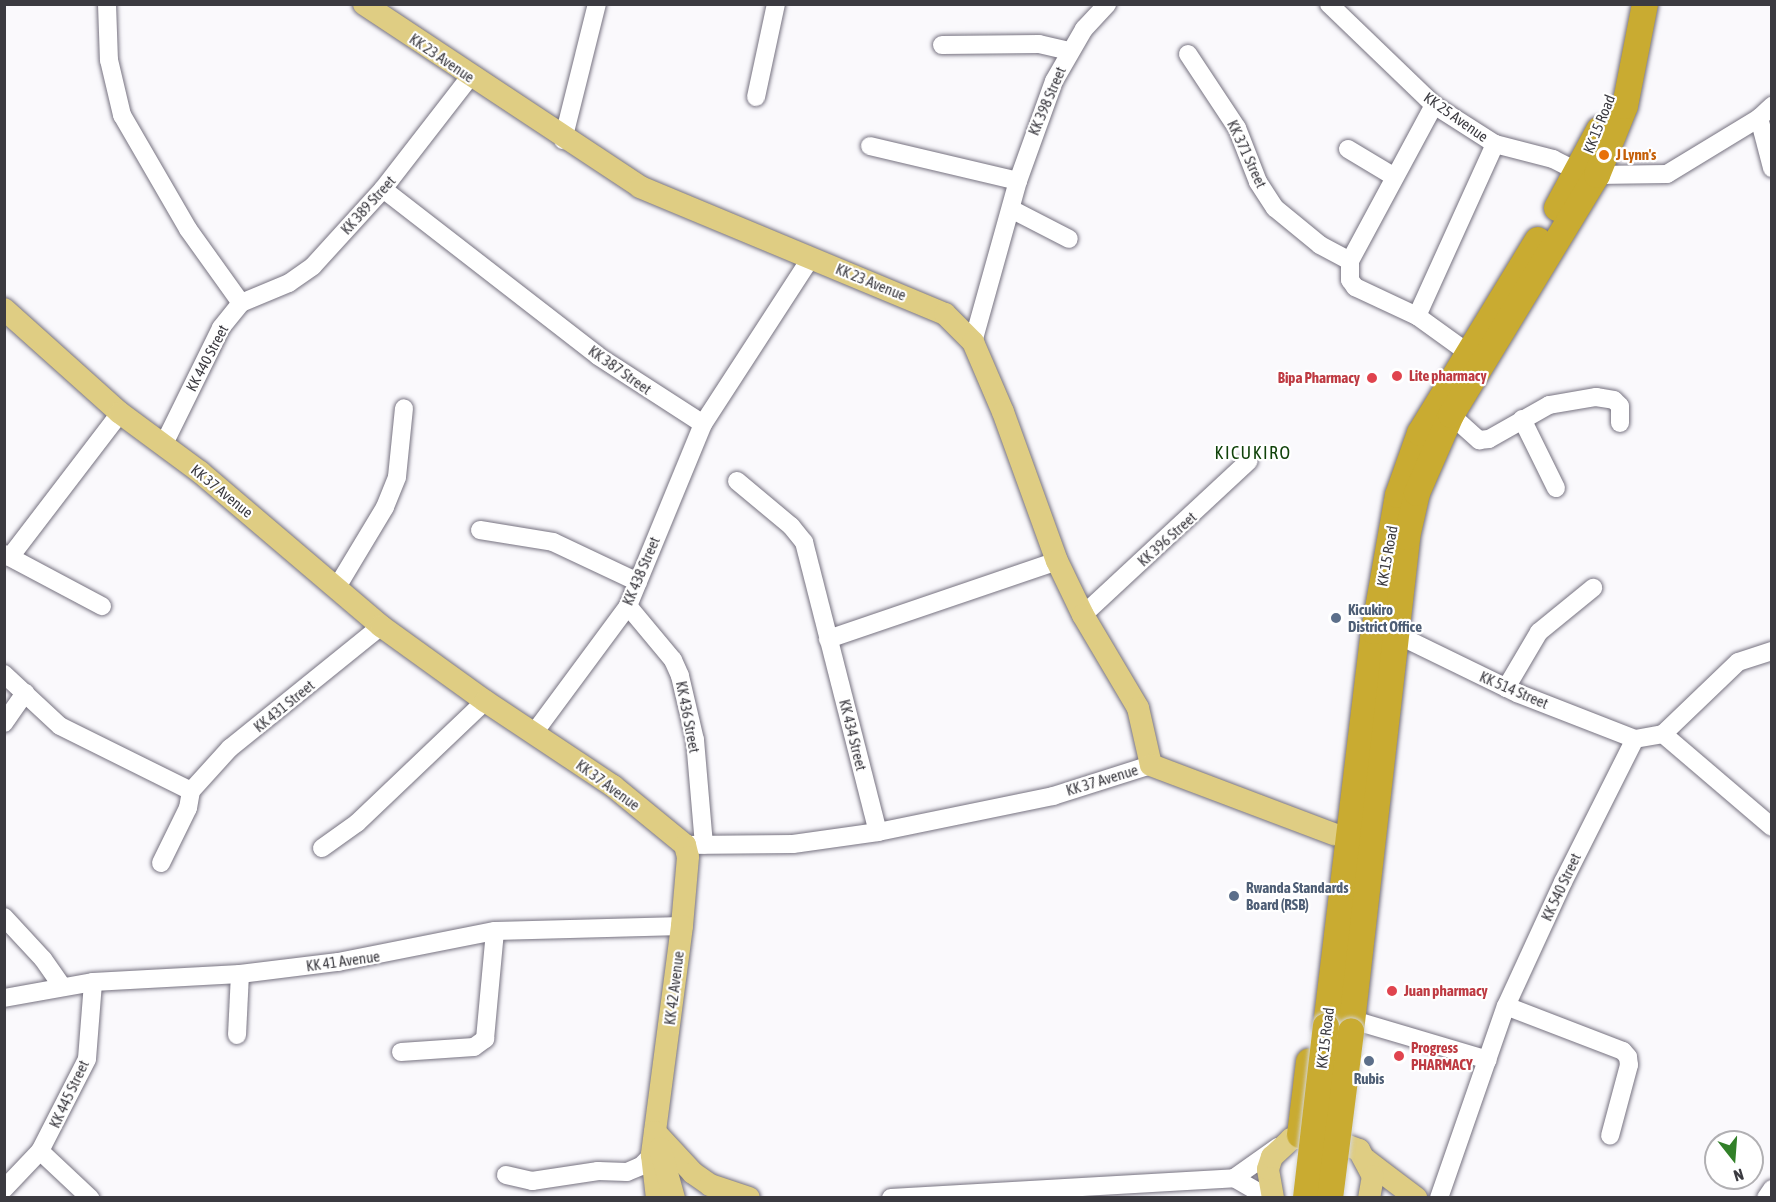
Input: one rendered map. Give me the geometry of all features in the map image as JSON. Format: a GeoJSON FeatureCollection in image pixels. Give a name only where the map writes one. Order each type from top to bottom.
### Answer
{"type":"FeatureCollection","features":[{"type":"Feature","properties":{"kind":"highway","name":"KK 15 Road"},"geometry":{"type":"LineString","coordinates":[[1306,1197],[1357,766],[1398,495],[1420,433],[1467,352],[1587,173],[1624,53],[1630,4]]}},
{"type":"Feature","properties":{"kind":"highway","name":"KK 15 Road"},"geometry":{"type":"LineString","coordinates":[[1330,1197],[1357,1027],[1380,776],[1410,519],[1417,493],[1451,415],[1625,106],[1645,4]]}},
{"type":"Feature","properties":{"kind":"highway"},"geometry":{"type":"LineString","coordinates":[[1292,1139],[1338,802],[1357,766]]}},
{"type":"Feature","properties":{"kind":"highway"},"geometry":{"type":"LineString","coordinates":[[1357,1027],[1357,1152]]}},
{"type":"Feature","properties":{"kind":"main road","name":"KK 23 Avenue"},"geometry":{"type":"LineString","coordinates":[[364,4],[563,140],[677,205],[945,314],[973,342],[1004,412],[1057,561],[1083,615],[1138,708],[1151,765]]}},
{"type":"Feature","properties":{"kind":"main road","name":"KK 37 Avenue"},"geometry":{"type":"LineString","coordinates":[[4,309],[120,413],[337,587],[381,626],[485,701],[613,786],[695,845]]}},
{"type":"Feature","properties":{"kind":"main road","name":"KK 37 Avenue"},"geometry":{"type":"LineString","coordinates":[[1151,765],[1335,834]]}},
{"type":"Feature","properties":{"kind":"main road","name":"KK 42 Avenue"},"geometry":{"type":"LineString","coordinates":[[657,1197],[652,1161],[655,1132],[682,926],[688,857],[695,845]]}},
{"type":"Feature","properties":{"kind":"main road","name":"KK 42 Avenue"},"geometry":{"type":"LineString","coordinates":[[655,1132],[674,1197]]}},
{"type":"Feature","properties":{"kind":"main road"},"geometry":{"type":"LineString","coordinates":[[655,1132],[693,1173],[710,1185],[748,1197]]}},
{"type":"Feature","properties":{"kind":"main road"},"geometry":{"type":"LineString","coordinates":[[1273,1197],[1268,1169],[1292,1139],[1328,1136],[1357,1152],[1409,1196]]}},
{"type":"Feature","properties":{"kind":"main road"},"geometry":{"type":"LineString","coordinates":[[1357,1152],[1373,1176],[1370,1197]]}},
{"type":"Feature","properties":{"kind":"main road"},"geometry":{"type":"LineString","coordinates":[[643,1197],[652,1161]]}},
{"type":"Feature","properties":{"kind":"street"},"geometry":{"type":"LineString","coordinates":[[107,4],[115,95],[122,115],[165,185],[188,229],[241,303]]}},
{"type":"Feature","properties":{"kind":"street"},"geometry":{"type":"LineString","coordinates":[[563,140],[597,4]]}},
{"type":"Feature","properties":{"kind":"street"},"geometry":{"type":"LineString","coordinates":[[756,97],[776,4]]}},
{"type":"Feature","properties":{"kind":"street","name":"KK 398 Street"},"geometry":{"type":"LineString","coordinates":[[973,342],[1033,133],[1069,51],[1107,4]]}},
{"type":"Feature","properties":{"kind":"street","name":"KK 25 Avenue"},"geometry":{"type":"LineString","coordinates":[[1329,4],[1434,105],[1495,144],[1553,159],[1587,173]]}},
{"type":"Feature","properties":{"kind":"street"},"geometry":{"type":"LineString","coordinates":[[942,45],[1039,44],[1069,51]]}},
{"type":"Feature","properties":{"kind":"street","name":"KK 371 Street"},"geometry":{"type":"LineString","coordinates":[[1188,54],[1237,128],[1258,182],[1275,208],[1320,245],[1350,261]]}},
{"type":"Feature","properties":{"kind":"street","name":"KK 389 Street"},"geometry":{"type":"LineString","coordinates":[[241,303],[289,283],[313,266],[383,189],[470,77]]}},
{"type":"Feature","properties":{"kind":"street"},"geometry":{"type":"LineString","coordinates":[[1434,105],[1393,176],[1378,212],[1350,261],[1350,280],[1355,287],[1417,316],[1467,352]]}},
{"type":"Feature","properties":{"kind":"street"},"geometry":{"type":"LineString","coordinates":[[1587,173],[1667,174],[1765,112],[1772,168]]}},
{"type":"Feature","properties":{"kind":"street"},"geometry":{"type":"LineString","coordinates":[[1417,316],[1495,144]]}},
{"type":"Feature","properties":{"kind":"street"},"geometry":{"type":"LineString","coordinates":[[870,146],[1018,181]]}},
{"type":"Feature","properties":{"kind":"street"},"geometry":{"type":"LineString","coordinates":[[1348,149],[1393,176]]}},
{"type":"Feature","properties":{"kind":"street","name":"KK 387 Street"},"geometry":{"type":"LineString","coordinates":[[383,189],[598,356],[703,424]]}},
{"type":"Feature","properties":{"kind":"street"},"geometry":{"type":"LineString","coordinates":[[1011,209],[1069,238]]}},
{"type":"Feature","properties":{"kind":"street"},"geometry":{"type":"LineString","coordinates":[[703,424],[811,258]]}},
{"type":"Feature","properties":{"kind":"street","name":"KK 440 Street"},"geometry":{"type":"LineString","coordinates":[[163,446],[220,328],[241,303]]}},
{"type":"Feature","properties":{"kind":"street"},"geometry":{"type":"LineString","coordinates":[[1451,415],[1479,440],[1489,439],[1549,405],[1596,397],[1614,400],[1620,406],[1620,423]]}},
{"type":"Feature","properties":{"kind":"street"},"geometry":{"type":"LineString","coordinates":[[337,587],[385,507],[397,477],[404,408]]}},
{"type":"Feature","properties":{"kind":"street"},"geometry":{"type":"LineString","coordinates":[[102,606],[7,556],[120,413]]}},
{"type":"Feature","properties":{"kind":"street"},"geometry":{"type":"LineString","coordinates":[[1522,419],[1556,488]]}},
{"type":"Feature","properties":{"kind":"street","name":"KK 438 Street"},"geometry":{"type":"LineString","coordinates":[[534,734],[628,606],[703,424]]}},
{"type":"Feature","properties":{"kind":"street","name":"KK 396 Street"},"geometry":{"type":"LineString","coordinates":[[1083,615],[1249,461]]}},
{"type":"Feature","properties":{"kind":"street","name":"KK 434 Street"},"geometry":{"type":"LineString","coordinates":[[737,481],[791,526],[804,542],[878,832]]}},
{"type":"Feature","properties":{"kind":"street"},"geometry":{"type":"LineString","coordinates":[[480,530],[553,542],[638,582]]}},
{"type":"Feature","properties":{"kind":"street"},"geometry":{"type":"LineString","coordinates":[[828,639],[1057,561]]}},
{"type":"Feature","properties":{"kind":"street"},"geometry":{"type":"LineString","coordinates":[[1506,688],[1539,632],[1593,588]]}},
{"type":"Feature","properties":{"kind":"street","name":"KK 436 Street"},"geometry":{"type":"LineString","coordinates":[[628,606],[674,660],[680,676],[695,740],[695,845]]}},
{"type":"Feature","properties":{"kind":"street","name":"KK 431 Street"},"geometry":{"type":"LineString","coordinates":[[161,863],[188,808],[191,791],[230,748],[381,626]]}},
{"type":"Feature","properties":{"kind":"street","name":"KK 514 Street"},"geometry":{"type":"LineString","coordinates":[[1396,634],[1506,688],[1635,739]]}},
{"type":"Feature","properties":{"kind":"street"},"geometry":{"type":"LineString","coordinates":[[1635,739],[1663,734],[1738,663],[1772,651]]}},
{"type":"Feature","properties":{"kind":"street"},"geometry":{"type":"LineString","coordinates":[[4,674],[60,726],[191,791]]}},
{"type":"Feature","properties":{"kind":"street"},"geometry":{"type":"LineString","coordinates":[[4,723],[25,693]]}},
{"type":"Feature","properties":{"kind":"street"},"geometry":{"type":"LineString","coordinates":[[322,848],[357,823],[485,701]]}},
{"type":"Feature","properties":{"kind":"street"},"geometry":{"type":"LineString","coordinates":[[1663,734],[1772,827]]}},
{"type":"Feature","properties":{"kind":"street","name":"KK 540 Street"},"geometry":{"type":"LineString","coordinates":[[1439,1197],[1506,1006],[1563,882],[1635,739]]}},
{"type":"Feature","properties":{"kind":"street","name":"KK 37 Avenue"},"geometry":{"type":"LineString","coordinates":[[695,845],[794,844],[878,832],[1053,796],[1151,765]]}},
{"type":"Feature","properties":{"kind":"street"},"geometry":{"type":"LineString","coordinates":[[4,917],[43,958],[61,985]]}},
{"type":"Feature","properties":{"kind":"street","name":"KK 41 Avenue"},"geometry":{"type":"LineString","coordinates":[[4,998],[61,985],[240,974],[396,953],[495,931],[682,926]]}},
{"type":"Feature","properties":{"kind":"street"},"geometry":{"type":"LineString","coordinates":[[401,1052],[474,1047],[484,1039],[495,931]]}},
{"type":"Feature","properties":{"kind":"street"},"geometry":{"type":"LineString","coordinates":[[237,1035],[240,974]]}},
{"type":"Feature","properties":{"kind":"street","name":"KK 445 Street"},"geometry":{"type":"LineString","coordinates":[[4,1189],[40,1151],[87,1059],[93,982]]}},
{"type":"Feature","properties":{"kind":"street"},"geometry":{"type":"LineString","coordinates":[[1506,1006],[1623,1051],[1628,1057],[1629,1065],[1610,1136]]}},
{"type":"Feature","properties":{"kind":"street"},"geometry":{"type":"LineString","coordinates":[[1357,1027],[1488,1060]]}},
{"type":"Feature","properties":{"kind":"street"},"geometry":{"type":"LineString","coordinates":[[891,1197],[1234,1178],[1292,1139]]}},
{"type":"Feature","properties":{"kind":"street"},"geometry":{"type":"LineString","coordinates":[[40,1151],[90,1197]]}},
{"type":"Feature","properties":{"kind":"street"},"geometry":{"type":"LineString","coordinates":[[506,1174],[532,1181],[598,1171],[627,1172],[652,1161]]}},
{"type":"Feature","properties":{"kind":"street"},"geometry":{"type":"LineString","coordinates":[[1234,1178],[1268,1197]]}},
{"type":"Feature","properties":{"kind":"street"},"geometry":{"type":"LineString","coordinates":[[1766,1197],[1772,1189]]}},
{"type":"Feature","properties":{"kind":"place","name":"J Lynn's"},"geometry":{"type":"Point","coordinates":[1604,155]}},
{"type":"Feature","properties":{"kind":"place","name":"Lite pharmacy"},"geometry":{"type":"Point","coordinates":[1397,376]}},
{"type":"Feature","properties":{"kind":"place","name":"Bipa Pharmacy"},"geometry":{"type":"Point","coordinates":[1372,378]}},
{"type":"Feature","properties":{"kind":"place","name":"Kicukiro District Office"},"geometry":{"type":"Point","coordinates":[1336,618]}},
{"type":"Feature","properties":{"kind":"place","name":"Rwanda Standards Board (RSB)"},"geometry":{"type":"Point","coordinates":[1234,896]}},
{"type":"Feature","properties":{"kind":"place","name":"Juan pharmacy"},"geometry":{"type":"Point","coordinates":[1392,991]}},
{"type":"Feature","properties":{"kind":"place","name":"Progress PHARMACY"},"geometry":{"type":"Point","coordinates":[1399,1056]}},
{"type":"Feature","properties":{"kind":"place","name":"Rubis"},"geometry":{"type":"Point","coordinates":[1369,1061]}},
{"type":"Feature","properties":{"kind":"district","name":"KICUKIRO"},"geometry":{"type":"Point","coordinates":[1253,453]}}]}
